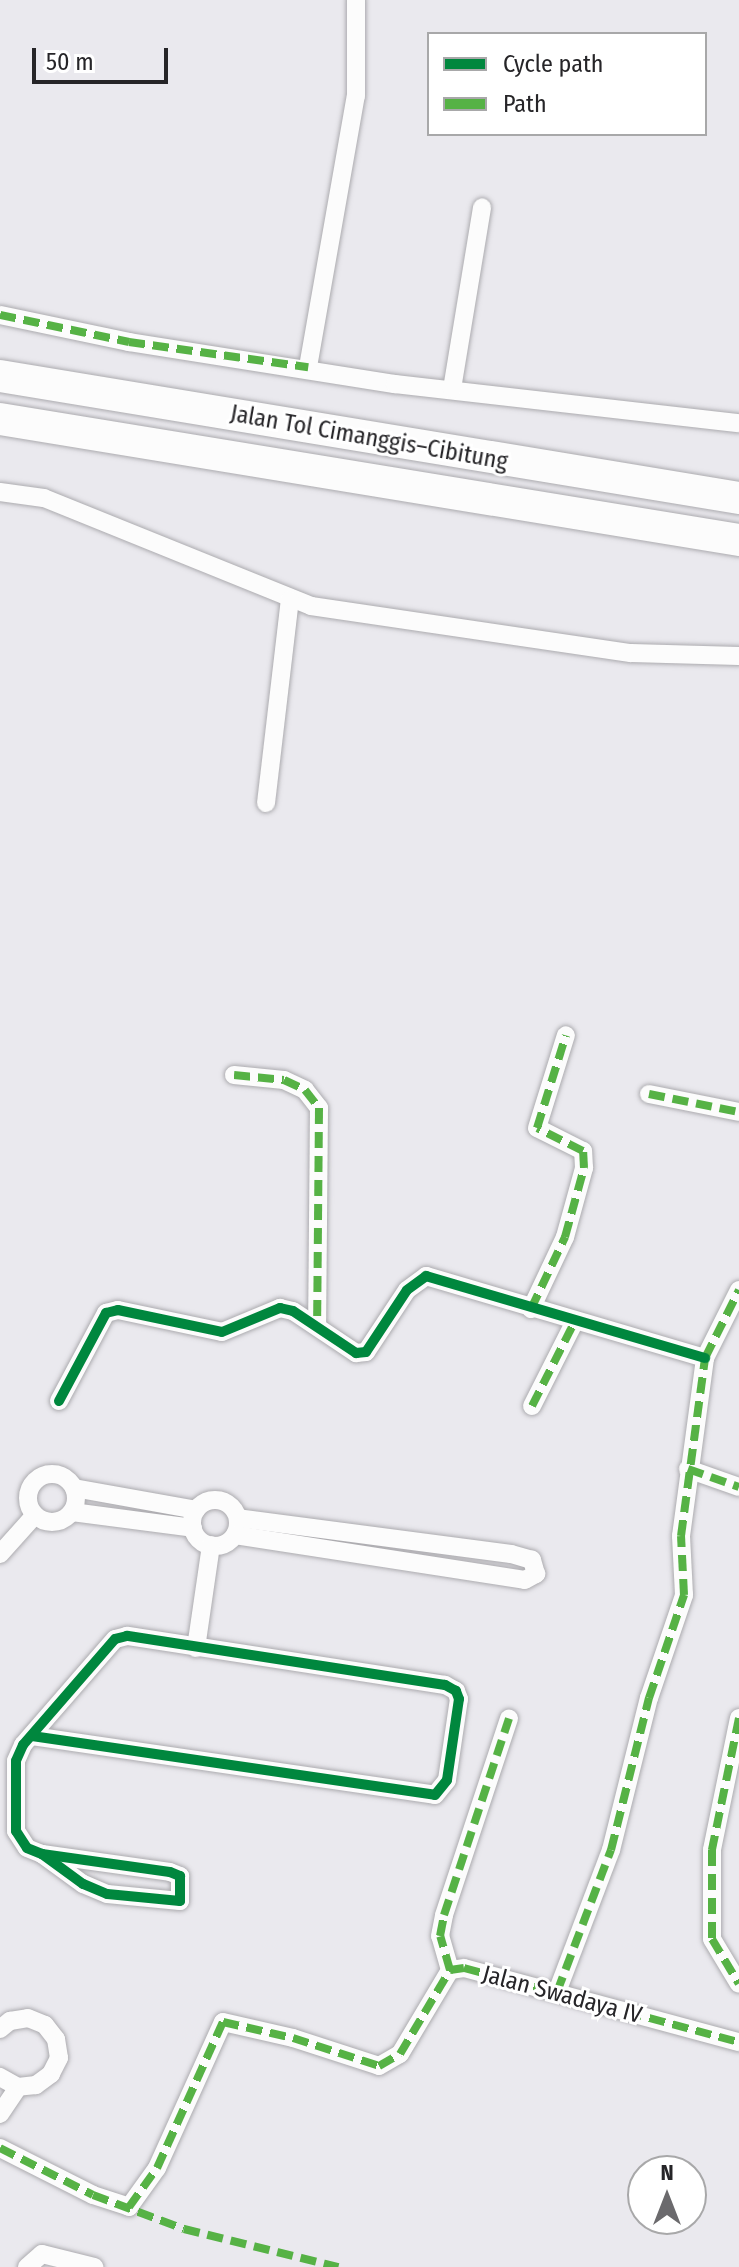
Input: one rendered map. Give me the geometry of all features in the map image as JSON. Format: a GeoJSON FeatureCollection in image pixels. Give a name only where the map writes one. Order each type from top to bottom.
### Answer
{"type":"FeatureCollection","features":[{"type":"Feature","properties":{"kind":"highway","name":"Jalan Tol Cimanggis–Cibitung"},"geometry":{"type":"LineString","coordinates":[[0,376],[739,498]]}},
{"type":"Feature","properties":{"kind":"highway","name":"Jalan Tol Cimanggis–Cibitung"},"geometry":{"type":"LineString","coordinates":[[0,419],[739,540]]}},
{"type":"Feature","properties":{"kind":"street"},"geometry":{"type":"LineString","coordinates":[[308,367],[356,96],[356,0]]}},
{"type":"Feature","properties":{"kind":"street"},"geometry":{"type":"LineString","coordinates":[[452,389],[482,207]]}},
{"type":"Feature","properties":{"kind":"street"},"geometry":{"type":"LineString","coordinates":[[0,315],[129,342],[452,389],[739,423]]}},
{"type":"Feature","properties":{"kind":"street"},"geometry":{"type":"LineString","coordinates":[[0,492],[44,498],[290,600],[631,653],[739,656]]}},
{"type":"Feature","properties":{"kind":"street"},"geometry":{"type":"LineString","coordinates":[[266,803],[290,600]]}},
{"type":"Feature","properties":{"kind":"street"},"geometry":{"type":"LineString","coordinates":[[531,1309],[565,1237],[584,1168],[583,1151],[537,1128],[566,1035]]}},
{"type":"Feature","properties":{"kind":"street"},"geometry":{"type":"LineString","coordinates":[[234,1075],[284,1080],[305,1090],[319,1108],[317,1323]]}},
{"type":"Feature","properties":{"kind":"street"},"geometry":{"type":"LineString","coordinates":[[649,1094],[739,1112]]}},
{"type":"Feature","properties":{"kind":"street"},"geometry":{"type":"LineString","coordinates":[[59,1401],[97,1325],[118,1310],[209,1332],[222,1332],[280,1308],[317,1323],[344,1350],[366,1352],[407,1290],[426,1276],[705,1358]]}},
{"type":"Feature","properties":{"kind":"street"},"geometry":{"type":"LineString","coordinates":[[557,1992],[611,1850],[649,1698],[684,1595],[681,1536],[705,1358],[739,1290]]}},
{"type":"Feature","properties":{"kind":"street"},"geometry":{"type":"LineString","coordinates":[[532,1406],[575,1321]]}},
{"type":"Feature","properties":{"kind":"street"},"geometry":{"type":"LineString","coordinates":[[688,1469],[739,1487]]}},
{"type":"Feature","properties":{"kind":"street"},"geometry":{"type":"LineString","coordinates":[[196,1648],[211,1545],[194,1519],[74,1488],[63,1476],[38,1478],[28,1500],[35,1515],[50,1522],[72,1512],[194,1519],[220,1501],[236,1527],[525,1580],[536,1574],[532,1560],[511,1554],[236,1527],[211,1545]]}},
{"type":"Feature","properties":{"kind":"street"},"geometry":{"type":"LineString","coordinates":[[72,1512],[74,1488]]}},
{"type":"Feature","properties":{"kind":"street"},"geometry":{"type":"LineString","coordinates":[[0,1554],[35,1515]]}},
{"type":"Feature","properties":{"kind":"street"},"geometry":{"type":"LineString","coordinates":[[32,1736],[416,1794],[443,1790],[459,1699],[451,1688],[127,1636],[115,1639],[32,1736],[16,1761],[16,1831],[27,1848],[42,1854],[180,1876],[180,1901],[107,1894],[83,1884],[42,1854]]}},
{"type":"Feature","properties":{"kind":"street"},"geometry":{"type":"LineString","coordinates":[[450,1970],[440,1936],[444,1915],[509,1718]]}},
{"type":"Feature","properties":{"kind":"street"},"geometry":{"type":"LineString","coordinates":[[739,1718],[712,1850],[712,1939],[739,1984]]}},
{"type":"Feature","properties":{"kind":"street","name":"Jalan Swadaya IV"},"geometry":{"type":"LineString","coordinates":[[0,2148],[93,2195],[129,2207],[157,2168],[223,2022],[293,2038],[379,2066],[400,2054],[450,1970],[464,1968],[739,2042]]}},
{"type":"Feature","properties":{"kind":"street"},"geometry":{"type":"LineString","coordinates":[[0,2077],[18,2087],[36,2085],[51,2074],[59,2058],[56,2039],[45,2025],[28,2018],[3,2021]]}},
{"type":"Feature","properties":{"kind":"street"},"geometry":{"type":"LineString","coordinates":[[0,2114],[18,2087]]}},
{"type":"Feature","properties":{"kind":"street"},"geometry":{"type":"LineString","coordinates":[[27,2267],[42,2254],[94,2267]]}},
{"type":"Feature","properties":{"kind":"marked path"},"geometry":{"type":"LineString","coordinates":[[0,315],[129,342],[308,367]]}},
{"type":"Feature","properties":{"kind":"marked path"},"geometry":{"type":"LineString","coordinates":[[531,1309],[565,1237],[584,1168],[583,1151],[537,1128],[566,1035]]}},
{"type":"Feature","properties":{"kind":"marked path"},"geometry":{"type":"LineString","coordinates":[[234,1075],[284,1080],[305,1090],[319,1108],[317,1323]]}},
{"type":"Feature","properties":{"kind":"marked path"},"geometry":{"type":"LineString","coordinates":[[649,1094],[739,1112]]}},
{"type":"Feature","properties":{"kind":"marked path"},"geometry":{"type":"LineString","coordinates":[[557,1992],[611,1850],[649,1698],[684,1595],[681,1536],[705,1358],[739,1290]]}},
{"type":"Feature","properties":{"kind":"marked path"},"geometry":{"type":"LineString","coordinates":[[532,1406],[575,1321]]}},
{"type":"Feature","properties":{"kind":"marked path"},"geometry":{"type":"LineString","coordinates":[[688,1469],[739,1487]]}},
{"type":"Feature","properties":{"kind":"marked path"},"geometry":{"type":"LineString","coordinates":[[450,1970],[440,1936],[444,1915],[509,1718]]}},
{"type":"Feature","properties":{"kind":"marked path"},"geometry":{"type":"LineString","coordinates":[[739,1718],[712,1850],[712,1939],[739,1984]]}},
{"type":"Feature","properties":{"kind":"marked path"},"geometry":{"type":"LineString","coordinates":[[450,1970],[464,1968],[739,2042]]}},
{"type":"Feature","properties":{"kind":"marked path"},"geometry":{"type":"LineString","coordinates":[[129,2207],[157,2168],[223,2022],[293,2038],[379,2066],[400,2054],[450,1970]]}},
{"type":"Feature","properties":{"kind":"marked path"},"geometry":{"type":"LineString","coordinates":[[0,2148],[93,2195],[184,2229],[338,2267]]}},
{"type":"Feature","properties":{"kind":"cycle path"},"geometry":{"type":"LineString","coordinates":[[59,1401],[106,1313],[118,1310],[222,1332],[280,1308],[293,1311],[356,1353],[366,1352],[407,1290],[426,1276],[705,1358]]}},
{"type":"Feature","properties":{"kind":"cycle path"},"geometry":{"type":"LineString","coordinates":[[32,1736],[435,1795],[447,1780],[459,1699],[456,1691],[445,1685],[127,1636],[115,1639],[23,1745],[16,1761],[16,1831],[27,1848],[42,1854],[180,1876],[180,1901],[107,1894],[83,1884],[42,1854]]}}]}
